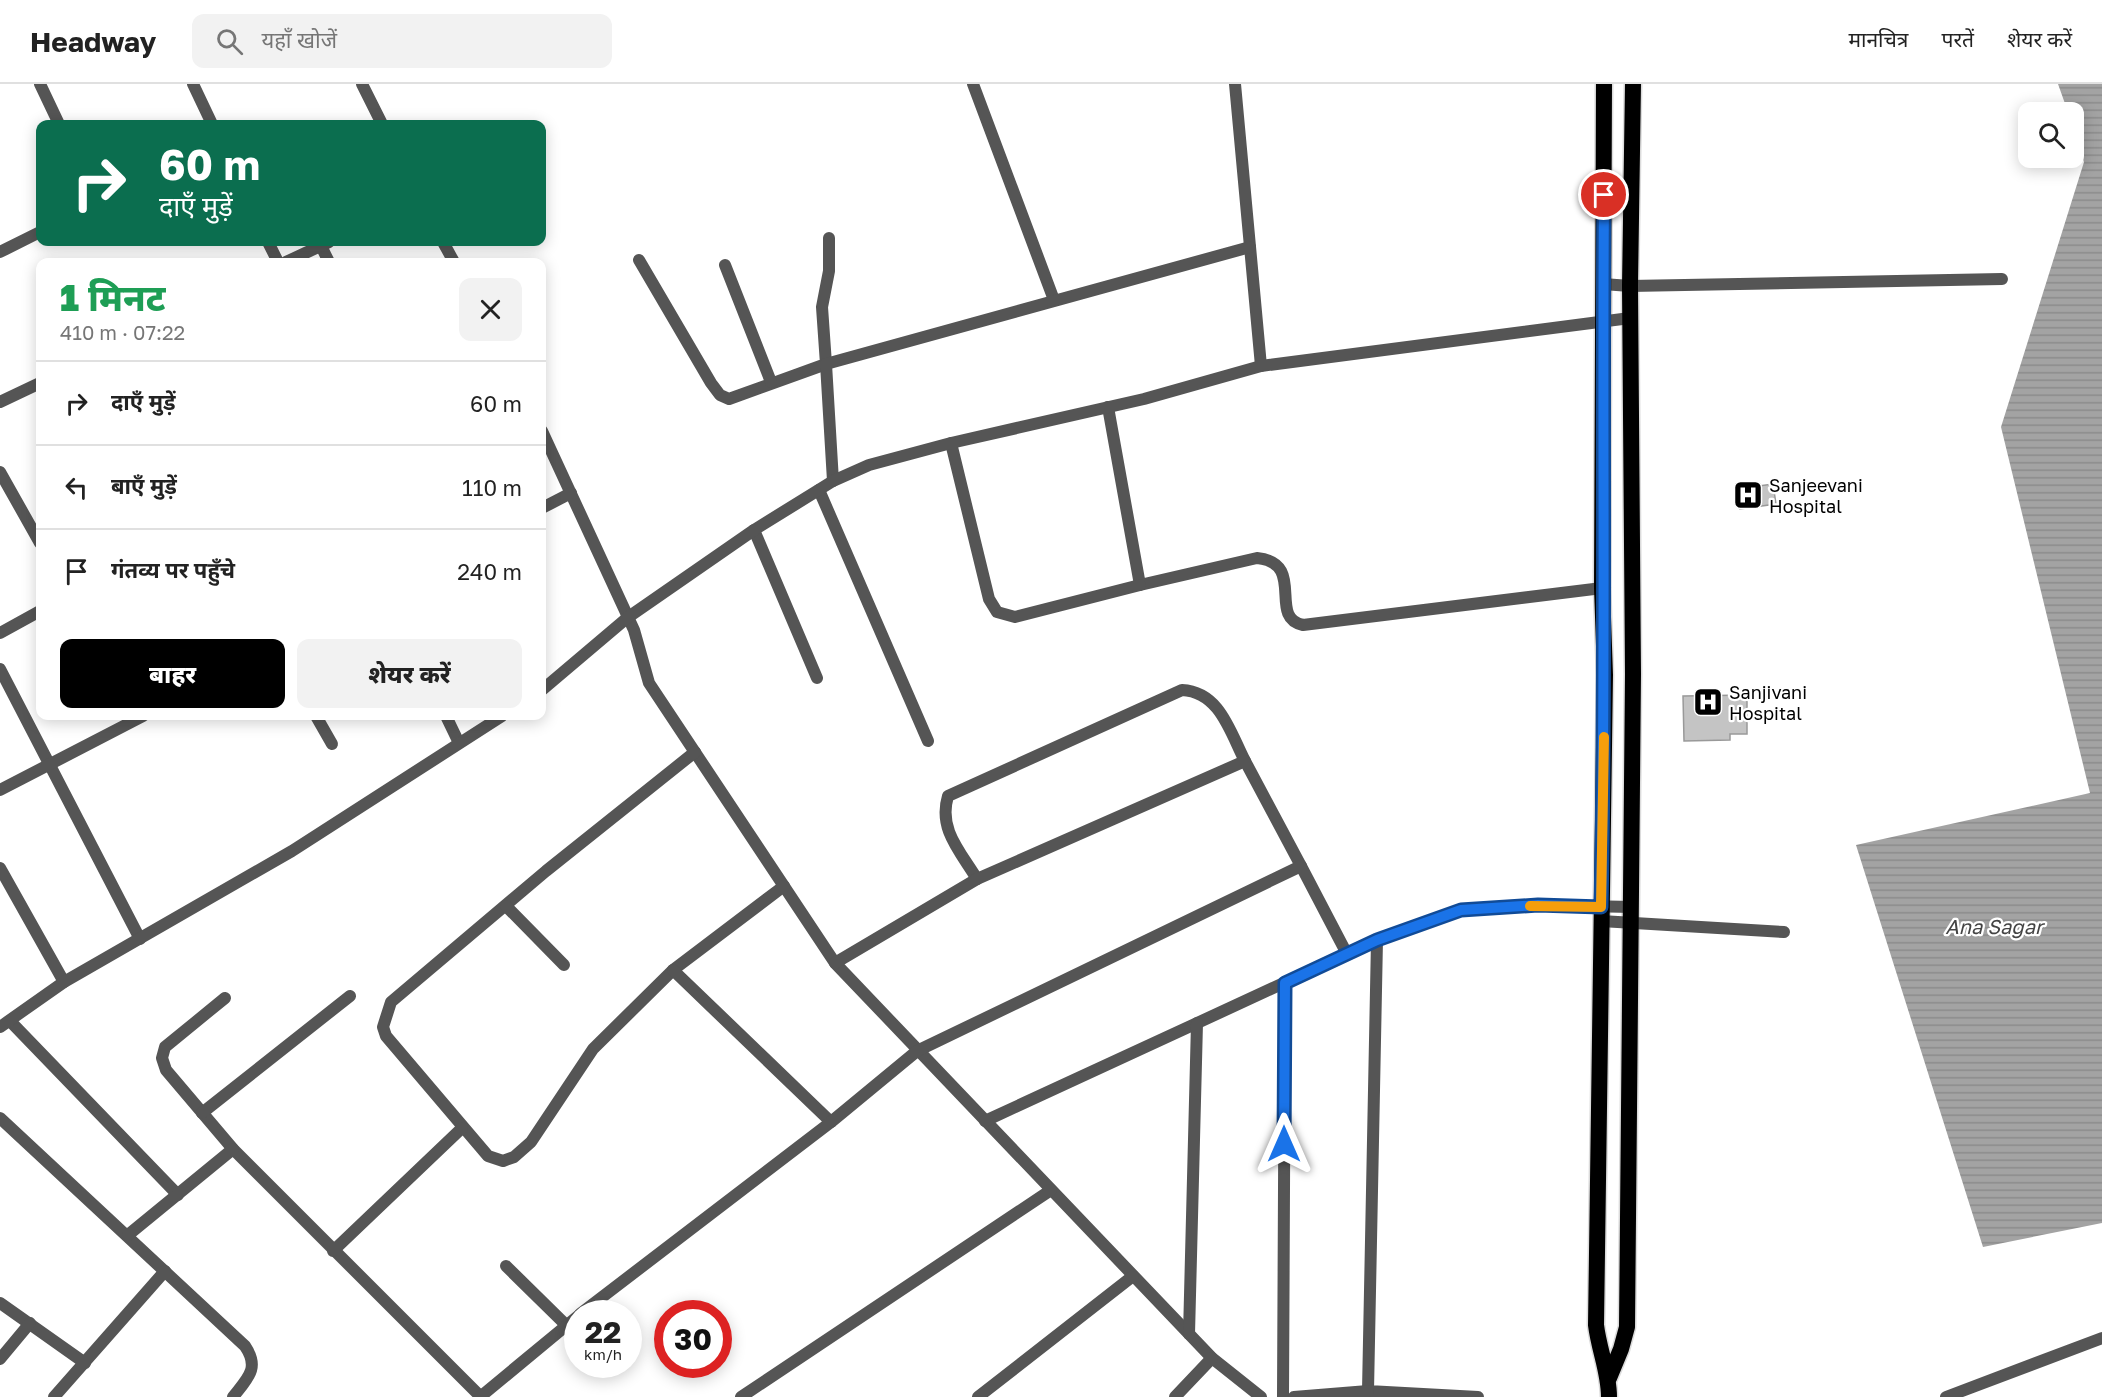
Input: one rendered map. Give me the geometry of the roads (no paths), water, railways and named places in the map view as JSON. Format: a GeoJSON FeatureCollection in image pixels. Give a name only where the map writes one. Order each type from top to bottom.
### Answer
{"type":"FeatureCollection","features":[{"type":"Feature","properties":{"kind":"highway"},"geometry":{"type":"LineString","coordinates":[[1604,84],[1602,588],[1605,675],[1596,1325],[1600,1352],[1609,1378],[1609,1397]]}},
{"type":"Feature","properties":{"kind":"highway"},"geometry":{"type":"LineString","coordinates":[[1609,1378],[1622,1349],[1627,1327],[1632,915],[1630,286],[1633,84]]}},
{"type":"Feature","properties":{"kind":"street"},"geometry":{"type":"LineString","coordinates":[[40,84],[57,120]]}},
{"type":"Feature","properties":{"kind":"street"},"geometry":{"type":"LineString","coordinates":[[193,84],[210,120]]}},
{"type":"Feature","properties":{"kind":"street"},"geometry":{"type":"LineString","coordinates":[[362,84],[380,120]]}},
{"type":"Feature","properties":{"kind":"street"},"geometry":{"type":"LineString","coordinates":[[973,84],[1054,300]]}},
{"type":"Feature","properties":{"kind":"street"},"geometry":{"type":"LineString","coordinates":[[1235,84],[1261,366]]}},
{"type":"Feature","properties":{"kind":"street"},"geometry":{"type":"LineString","coordinates":[[0,252],[36,234]]}},
{"type":"Feature","properties":{"kind":"street"},"geometry":{"type":"LineString","coordinates":[[829,238],[829,271],[822,307],[833,481]]}},
{"type":"Feature","properties":{"kind":"street"},"geometry":{"type":"LineString","coordinates":[[295,258],[321,246]]}},
{"type":"Feature","properties":{"kind":"street"},"geometry":{"type":"LineString","coordinates":[[639,260],[720,395],[729,399],[826,364],[1250,247]]}},
{"type":"Feature","properties":{"kind":"street"},"geometry":{"type":"LineString","coordinates":[[725,265],[771,382]]}},
{"type":"Feature","properties":{"kind":"street"},"geometry":{"type":"LineString","coordinates":[[1603,284],[1630,286],[2002,279]]}},
{"type":"Feature","properties":{"kind":"street"},"geometry":{"type":"LineString","coordinates":[[546,685],[627,618],[754,530],[833,481],[869,465],[951,443],[1108,407],[1261,366],[1630,318]]}},
{"type":"Feature","properties":{"kind":"street"},"geometry":{"type":"LineString","coordinates":[[0,402],[36,384]]}},
{"type":"Feature","properties":{"kind":"street"},"geometry":{"type":"LineString","coordinates":[[1108,407],[1140,585]]}},
{"type":"Feature","properties":{"kind":"street"},"geometry":{"type":"LineString","coordinates":[[546,440],[634,630],[649,683],[836,963],[1212,1358],[1261,1397]]}},
{"type":"Feature","properties":{"kind":"street"},"geometry":{"type":"LineString","coordinates":[[951,443],[989,599],[997,612],[1015,617],[1257,558],[1270,559],[1283,571],[1288,616],[1294,623],[1303,625],[1602,588]]}},
{"type":"Feature","properties":{"kind":"street"},"geometry":{"type":"LineString","coordinates":[[0,472],[36,536]]}},
{"type":"Feature","properties":{"kind":"street"},"geometry":{"type":"LineString","coordinates":[[819,490],[928,741]]}},
{"type":"Feature","properties":{"kind":"street"},"geometry":{"type":"LineString","coordinates":[[546,506],[571,493]]}},
{"type":"Feature","properties":{"kind":"street"},"geometry":{"type":"LineString","coordinates":[[754,530],[817,678]]}},
{"type":"Feature","properties":{"kind":"street"},"geometry":{"type":"LineString","coordinates":[[0,633],[36,613]]}},
{"type":"Feature","properties":{"kind":"street"},"geometry":{"type":"LineString","coordinates":[[0,669],[140,939]]}},
{"type":"Feature","properties":{"kind":"street"},"geometry":{"type":"LineString","coordinates":[[977,879],[945,824],[944,809],[948,796],[1182,690],[1195,691],[1216,704],[1347,954]]}},
{"type":"Feature","properties":{"kind":"street"},"geometry":{"type":"LineString","coordinates":[[0,790],[49,765],[126,720]]}},
{"type":"Feature","properties":{"kind":"street"},"geometry":{"type":"LineString","coordinates":[[318,720],[332,744]]}},
{"type":"Feature","properties":{"kind":"street"},"geometry":{"type":"LineString","coordinates":[[448,720],[459,743]]}},
{"type":"Feature","properties":{"kind":"street"},"geometry":{"type":"LineString","coordinates":[[178,1195],[5,1024],[64,982],[292,851],[496,720]]}},
{"type":"Feature","properties":{"kind":"street"},"geometry":{"type":"LineString","coordinates":[[695,752],[391,1002],[383,1027],[386,1036],[488,1156],[503,1161],[514,1157],[531,1142],[593,1049],[673,970],[784,886]]}},
{"type":"Feature","properties":{"kind":"street"},"geometry":{"type":"LineString","coordinates":[[836,963],[977,879],[1245,761]]}},
{"type":"Feature","properties":{"kind":"street"},"geometry":{"type":"LineString","coordinates":[[599,1300],[831,1122],[918,1051],[1301,866]]}},
{"type":"Feature","properties":{"kind":"street"},"geometry":{"type":"LineString","coordinates":[[0,868],[64,982]]}},
{"type":"Feature","properties":{"kind":"street"},"geometry":{"type":"LineString","coordinates":[[985,1121],[1377,940],[1461,910],[1538,905],[1601,914],[1632,915],[1784,932]]}},
{"type":"Feature","properties":{"kind":"street"},"geometry":{"type":"LineString","coordinates":[[506,906],[564,965]]}},
{"type":"Feature","properties":{"kind":"street"},"geometry":{"type":"LineString","coordinates":[[1368,1391],[1377,940]]}},
{"type":"Feature","properties":{"kind":"street"},"geometry":{"type":"LineString","coordinates":[[673,970],[831,1122]]}},
{"type":"Feature","properties":{"kind":"street"},"geometry":{"type":"LineString","coordinates":[[1283,1397],[1285,983]]}},
{"type":"Feature","properties":{"kind":"street"},"geometry":{"type":"LineString","coordinates":[[202,1113],[350,996]]}},
{"type":"Feature","properties":{"kind":"street"},"geometry":{"type":"LineString","coordinates":[[225,998],[165,1047],[162,1058],[166,1070],[233,1149],[481,1397],[564,1327]]}},
{"type":"Feature","properties":{"kind":"street"},"geometry":{"type":"LineString","coordinates":[[1190,1334],[1197,1023]]}},
{"type":"Feature","properties":{"kind":"street"},"geometry":{"type":"LineString","coordinates":[[0,1118],[245,1346],[253,1358],[253,1365],[247,1380],[233,1397]]}},
{"type":"Feature","properties":{"kind":"street"},"geometry":{"type":"LineString","coordinates":[[333,1251],[462,1128]]}},
{"type":"Feature","properties":{"kind":"street"},"geometry":{"type":"LineString","coordinates":[[128,1235],[233,1149]]}},
{"type":"Feature","properties":{"kind":"street"},"geometry":{"type":"LineString","coordinates":[[741,1397],[1051,1191]]}},
{"type":"Feature","properties":{"kind":"street"},"geometry":{"type":"LineString","coordinates":[[506,1266],[564,1323]]}},
{"type":"Feature","properties":{"kind":"street"},"geometry":{"type":"LineString","coordinates":[[54,1397],[165,1271]]}},
{"type":"Feature","properties":{"kind":"street"},"geometry":{"type":"LineString","coordinates":[[978,1397],[1133,1276]]}},
{"type":"Feature","properties":{"kind":"street"},"geometry":{"type":"LineString","coordinates":[[0,1303],[85,1363]]}},
{"type":"Feature","properties":{"kind":"street"},"geometry":{"type":"LineString","coordinates":[[0,1359],[30,1323]]}},
{"type":"Feature","properties":{"kind":"street"},"geometry":{"type":"LineString","coordinates":[[1946,1397],[2102,1338]]}},
{"type":"Feature","properties":{"kind":"street"},"geometry":{"type":"LineString","coordinates":[[1175,1397],[1212,1358]]}},
{"type":"Feature","properties":{"kind":"street"},"geometry":{"type":"LineString","coordinates":[[1294,1397],[1368,1391],[1478,1397]]}},
{"type":"Feature","properties":{"kind":"water","name":"Ana Sagar"},"geometry":{"type":"Polygon","coordinates":[[[2058,84],[2102,84],[2102,1223],[1983,1247],[1856,845],[2090,793],[2001,427],[2084,168],[2084,102],[2064,102],[2058,84]]]}},
{"type":"Feature","properties":{"kind":"place","name":"Sanjeevani Hospital"},"geometry":{"type":"Point","coordinates":[1748,495]}},
{"type":"Feature","properties":{"kind":"place","name":"Sanjivani Hospital"},"geometry":{"type":"Point","coordinates":[1708,702]}}]}
